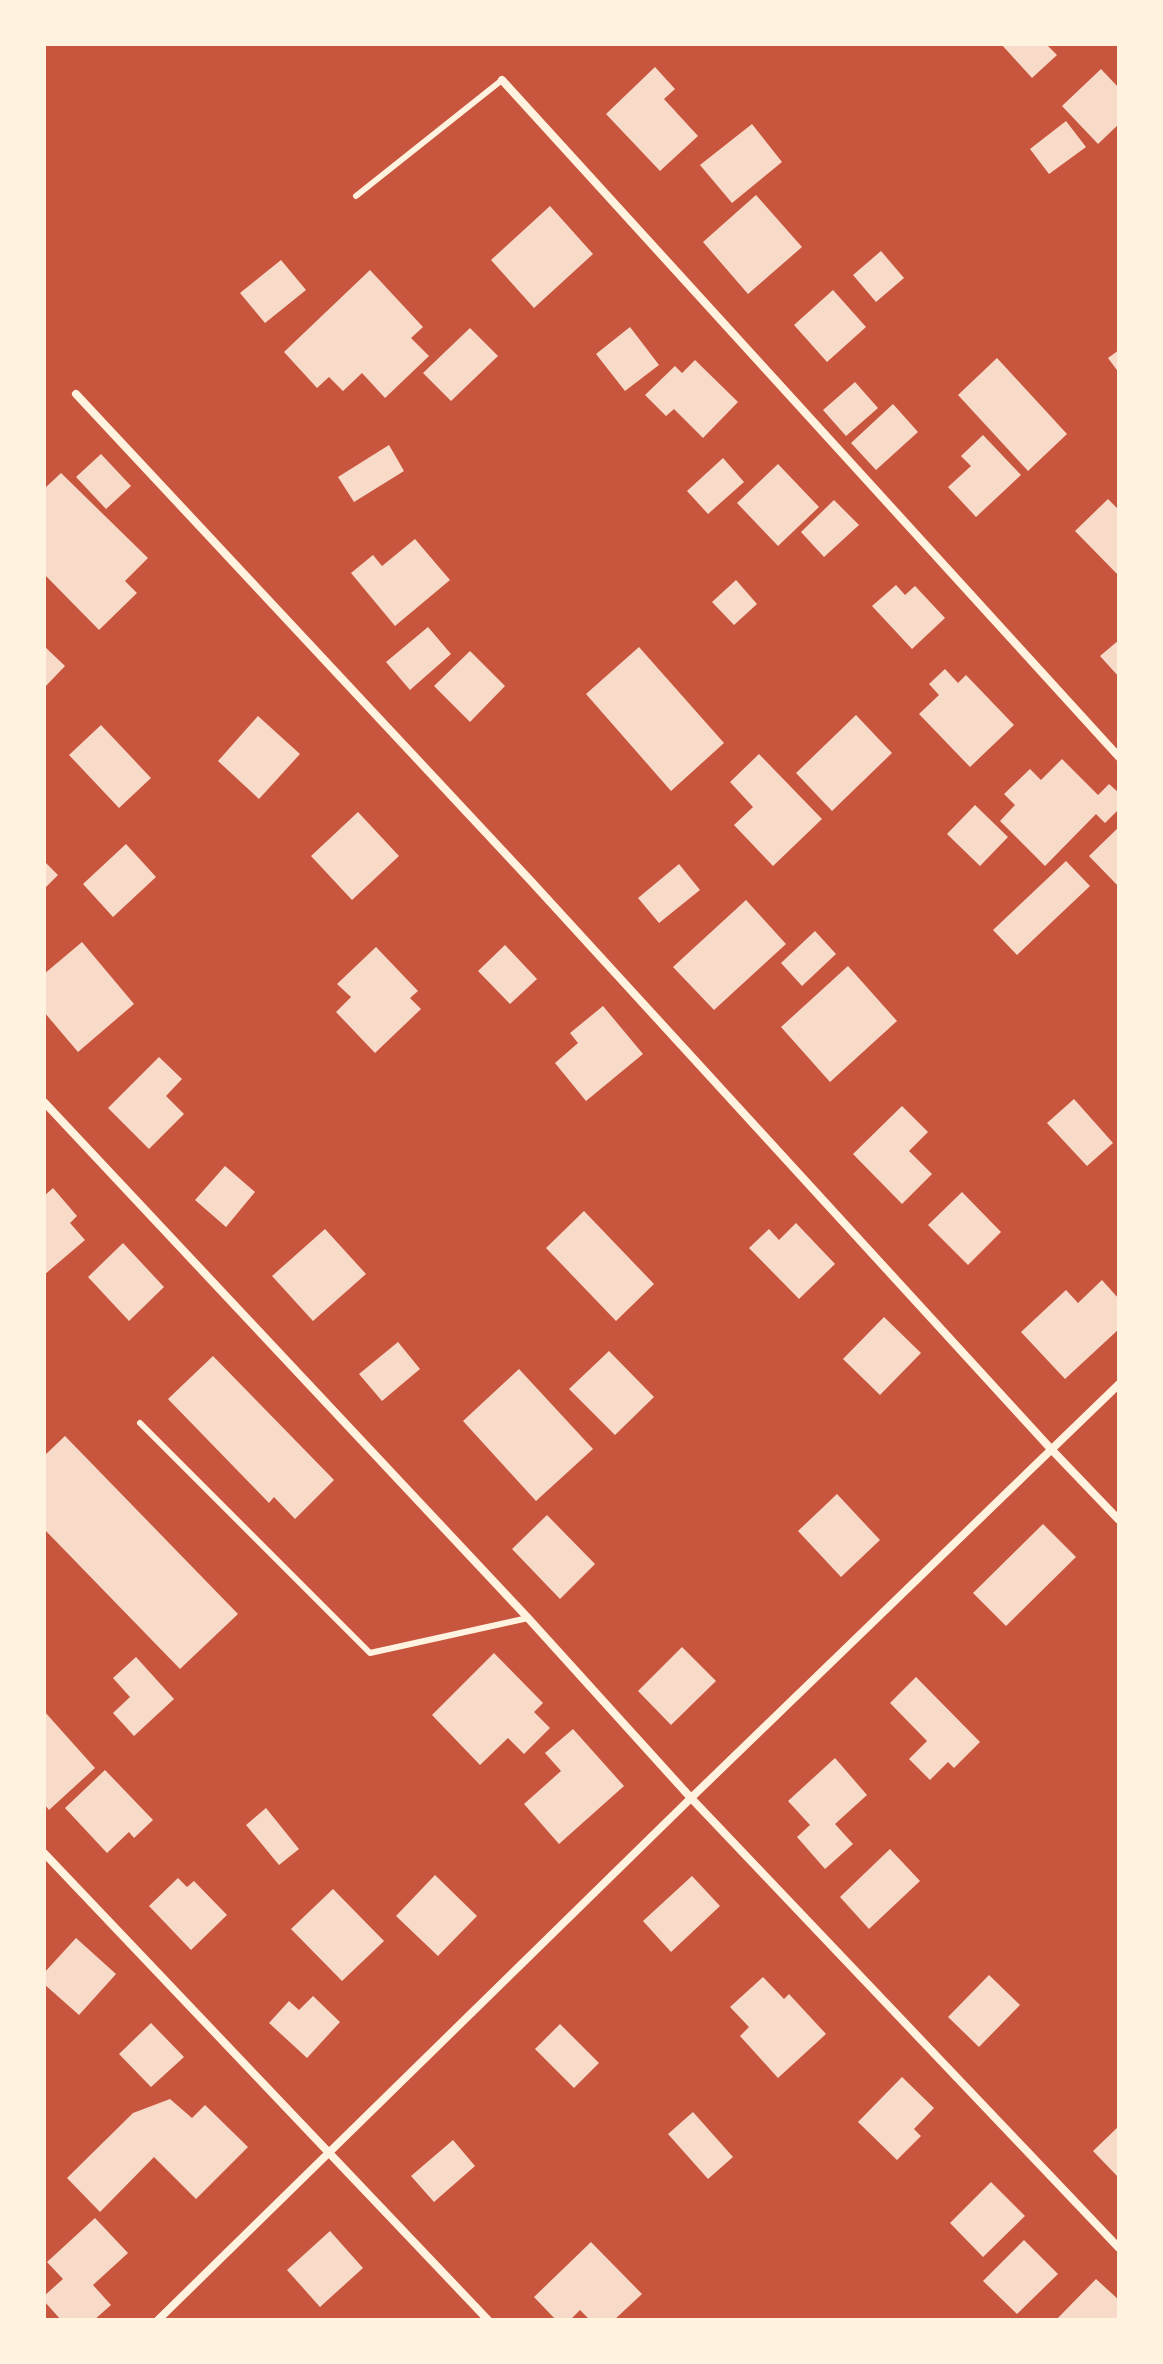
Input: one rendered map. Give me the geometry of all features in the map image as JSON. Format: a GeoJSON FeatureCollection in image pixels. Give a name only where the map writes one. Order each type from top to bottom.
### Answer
{"type":"FeatureCollection","features":[{"type":"Feature","properties":{"kind":"street"},"geometry":{"type":"LineString","coordinates":[[502,80],[1119,757]]}},
{"type":"Feature","properties":{"kind":"street"},"geometry":{"type":"LineString","coordinates":[[76,394],[530,880],[1119,1520]]}},
{"type":"Feature","properties":{"kind":"street"},"geometry":{"type":"LineString","coordinates":[[44,1102],[528,1618],[691,1798],[1119,2248]]}},
{"type":"Feature","properties":{"kind":"street"},"geometry":{"type":"LineString","coordinates":[[158,2320],[1119,1384]]}},
{"type":"Feature","properties":{"kind":"street"},"geometry":{"type":"LineString","coordinates":[[44,1853],[488,2320]]}},
{"type":"Feature","properties":{"kind":"lane"},"geometry":{"type":"LineString","coordinates":[[356,196],[502,80]]}},
{"type":"Feature","properties":{"kind":"lane"},"geometry":{"type":"LineString","coordinates":[[140,1423],[370,1653],[528,1618]]}},
{"type":"Feature","properties":{"kind":"building"},"geometry":{"type":"Polygon","coordinates":[[[1001,44],[1050,44],[1048,46],[1057,55],[1032,78],[1001,44]]]}},
{"type":"Feature","properties":{"kind":"building"},"geometry":{"type":"Polygon","coordinates":[[[655,67],[675,89],[664,99],[698,136],[660,171],[606,114],[655,67]]]}},
{"type":"Feature","properties":{"kind":"building"},"geometry":{"type":"Polygon","coordinates":[[[1101,69],[1119,88],[1119,124],[1098,144],[1062,106],[1101,69]]]}},
{"type":"Feature","properties":{"kind":"building"},"geometry":{"type":"Polygon","coordinates":[[[1066,121],[1086,147],[1049,174],[1030,149],[1066,121]]]}},
{"type":"Feature","properties":{"kind":"building"},"geometry":{"type":"Polygon","coordinates":[[[752,124],[782,162],[732,203],[700,165],[752,124]]]}},
{"type":"Feature","properties":{"kind":"building"},"geometry":{"type":"Polygon","coordinates":[[[756,195],[802,247],[748,294],[703,242],[756,195]]]}},
{"type":"Feature","properties":{"kind":"building"},"geometry":{"type":"Polygon","coordinates":[[[550,206],[593,254],[534,308],[491,260],[550,206]]]}},
{"type":"Feature","properties":{"kind":"building"},"geometry":{"type":"Polygon","coordinates":[[[881,251],[904,278],[876,302],[853,275],[881,251]]]}},
{"type":"Feature","properties":{"kind":"building"},"geometry":{"type":"Polygon","coordinates":[[[281,260],[306,290],[265,323],[240,293],[281,260]]]}},
{"type":"Feature","properties":{"kind":"building"},"geometry":{"type":"Polygon","coordinates":[[[370,270],[423,327],[411,338],[429,356],[385,398],[362,373],[343,391],[329,377],[317,388],[284,352],[370,270]]]}},
{"type":"Feature","properties":{"kind":"building"},"geometry":{"type":"Polygon","coordinates":[[[833,290],[866,327],[827,362],[794,325],[833,290]]]}},
{"type":"Feature","properties":{"kind":"building"},"geometry":{"type":"Polygon","coordinates":[[[630,327],[659,365],[625,391],[596,354],[630,327]]]}},
{"type":"Feature","properties":{"kind":"building"},"geometry":{"type":"Polygon","coordinates":[[[470,328],[498,356],[451,401],[423,373],[470,328]]]}},
{"type":"Feature","properties":{"kind":"building"},"geometry":{"type":"Polygon","coordinates":[[[1119,350],[1119,373],[1108,358],[1119,350]]]}},
{"type":"Feature","properties":{"kind":"building"},"geometry":{"type":"Polygon","coordinates":[[[997,358],[1067,434],[1028,471],[958,395],[997,358]]]}},
{"type":"Feature","properties":{"kind":"building"},"geometry":{"type":"Polygon","coordinates":[[[695,360],[738,402],[703,438],[674,409],[666,416],[645,395],[675,366],[682,373],[695,360]]]}},
{"type":"Feature","properties":{"kind":"building"},"geometry":{"type":"Polygon","coordinates":[[[855,382],[878,408],[846,436],[823,410],[855,382]]]}},
{"type":"Feature","properties":{"kind":"building"},"geometry":{"type":"Polygon","coordinates":[[[893,404],[918,432],[876,470],[851,443],[893,404]]]}},
{"type":"Feature","properties":{"kind":"building"},"geometry":{"type":"Polygon","coordinates":[[[983,435],[1021,475],[976,517],[948,487],[971,466],[961,456],[983,435]]]}},
{"type":"Feature","properties":{"kind":"building"},"geometry":{"type":"Polygon","coordinates":[[[389,445],[404,471],[354,502],[338,477],[389,445]]]}},
{"type":"Feature","properties":{"kind":"building"},"geometry":{"type":"Polygon","coordinates":[[[101,454],[131,486],[106,509],[76,477],[101,454]]]}},
{"type":"Feature","properties":{"kind":"building"},"geometry":{"type":"Polygon","coordinates":[[[723,458],[744,482],[708,514],[687,491],[723,458]]]}},
{"type":"Feature","properties":{"kind":"building"},"geometry":{"type":"Polygon","coordinates":[[[778,464],[819,507],[778,546],[737,503],[778,464]]]}},
{"type":"Feature","properties":{"kind":"building"},"geometry":{"type":"Polygon","coordinates":[[[61,473],[148,558],[125,581],[137,593],[99,630],[44,574],[44,489],[61,473]]]}},
{"type":"Feature","properties":{"kind":"building"},"geometry":{"type":"Polygon","coordinates":[[[1108,499],[1119,510],[1119,576],[1075,531],[1108,499]]]}},
{"type":"Feature","properties":{"kind":"building"},"geometry":{"type":"Polygon","coordinates":[[[834,500],[859,525],[824,557],[801,532],[834,500]]]}},
{"type":"Feature","properties":{"kind":"building"},"geometry":{"type":"Polygon","coordinates":[[[415,539],[450,580],[395,626],[351,573],[373,555],[382,566],[415,539]]]}},
{"type":"Feature","properties":{"kind":"building"},"geometry":{"type":"Polygon","coordinates":[[[736,580],[757,604],[734,625],[712,602],[736,580]]]}},
{"type":"Feature","properties":{"kind":"building"},"geometry":{"type":"Polygon","coordinates":[[[896,585],[905,595],[915,586],[945,618],[912,649],[872,606],[896,585]]]}},
{"type":"Feature","properties":{"kind":"building"},"geometry":{"type":"Polygon","coordinates":[[[428,627],[451,654],[410,690],[386,662],[428,627]]]}},
{"type":"Feature","properties":{"kind":"building"},"geometry":{"type":"Polygon","coordinates":[[[1119,640],[1119,677],[1100,656],[1119,640]]]}},
{"type":"Feature","properties":{"kind":"building"},"geometry":{"type":"Polygon","coordinates":[[[44,646],[65,666],[44,688],[44,646]]]}},
{"type":"Feature","properties":{"kind":"building"},"geometry":{"type":"Polygon","coordinates":[[[639,647],[724,743],[671,791],[586,694],[639,647]]]}},
{"type":"Feature","properties":{"kind":"building"},"geometry":{"type":"Polygon","coordinates":[[[470,651],[505,686],[470,722],[434,686],[470,651]]]}},
{"type":"Feature","properties":{"kind":"building"},"geometry":{"type":"Polygon","coordinates":[[[945,669],[958,683],[966,675],[1014,725],[970,767],[919,714],[939,695],[929,684],[945,669]]]}},
{"type":"Feature","properties":{"kind":"building"},"geometry":{"type":"Polygon","coordinates":[[[856,715],[892,753],[832,811],[796,773],[856,715]]]}},
{"type":"Feature","properties":{"kind":"building"},"geometry":{"type":"Polygon","coordinates":[[[258,716],[300,754],[259,799],[218,761],[258,716]]]}},
{"type":"Feature","properties":{"kind":"building"},"geometry":{"type":"Polygon","coordinates":[[[101,725],[151,778],[119,808],[69,755],[101,725]]]}},
{"type":"Feature","properties":{"kind":"building"},"geometry":{"type":"Polygon","coordinates":[[[759,754],[822,819],[773,866],[734,825],[753,807],[730,782],[759,754]]]}},
{"type":"Feature","properties":{"kind":"building"},"geometry":{"type":"Polygon","coordinates":[[[1062,759],[1098,795],[1109,784],[1119,793],[1119,809],[1105,823],[1096,814],[1045,866],[1000,821],[1015,805],[1004,794],[1030,769],[1041,780],[1062,759]]]}},
{"type":"Feature","properties":{"kind":"building"},"geometry":{"type":"Polygon","coordinates":[[[975,805],[1008,837],[980,866],[947,834],[975,805]]]}},
{"type":"Feature","properties":{"kind":"building"},"geometry":{"type":"Polygon","coordinates":[[[358,812],[399,856],[352,900],[311,856],[358,812]]]}},
{"type":"Feature","properties":{"kind":"building"},"geometry":{"type":"Polygon","coordinates":[[[1119,827],[1119,887],[1089,856],[1119,827]]]}},
{"type":"Feature","properties":{"kind":"building"},"geometry":{"type":"Polygon","coordinates":[[[126,844],[156,877],[113,917],[83,884],[126,844]]]}},
{"type":"Feature","properties":{"kind":"building"},"geometry":{"type":"Polygon","coordinates":[[[44,861],[58,875],[44,889],[44,861]]]}},
{"type":"Feature","properties":{"kind":"building"},"geometry":{"type":"Polygon","coordinates":[[[1066,861],[1090,886],[1017,955],[993,930],[1066,861]]]}},
{"type":"Feature","properties":{"kind":"building"},"geometry":{"type":"Polygon","coordinates":[[[679,864],[700,890],[659,923],[638,898],[679,864]]]}},
{"type":"Feature","properties":{"kind":"building"},"geometry":{"type":"Polygon","coordinates":[[[746,900],[786,944],[714,1010],[673,967],[746,900]]]}},
{"type":"Feature","properties":{"kind":"building"},"geometry":{"type":"Polygon","coordinates":[[[815,931],[836,954],[802,986],[781,963],[815,931]]]}},
{"type":"Feature","properties":{"kind":"building"},"geometry":{"type":"Polygon","coordinates":[[[82,942],[134,1004],[78,1052],[44,1012],[44,974],[82,942]]]}},
{"type":"Feature","properties":{"kind":"building"},"geometry":{"type":"Polygon","coordinates":[[[505,945],[537,979],[510,1004],[478,971],[505,945]]]}},
{"type":"Feature","properties":{"kind":"building"},"geometry":{"type":"Polygon","coordinates":[[[376,947],[418,991],[410,998],[421,1009],[375,1053],[336,1012],[351,997],[337,984],[376,947]]]}},
{"type":"Feature","properties":{"kind":"building"},"geometry":{"type":"Polygon","coordinates":[[[848,966],[897,1021],[830,1082],[781,1027],[848,966]]]}},
{"type":"Feature","properties":{"kind":"building"},"geometry":{"type":"Polygon","coordinates":[[[603,1006],[643,1054],[586,1101],[555,1063],[578,1043],[570,1033],[603,1006]]]}},
{"type":"Feature","properties":{"kind":"building"},"geometry":{"type":"Polygon","coordinates":[[[159,1057],[182,1079],[166,1096],[184,1114],[149,1149],[108,1108],[159,1057]]]}},
{"type":"Feature","properties":{"kind":"building"},"geometry":{"type":"Polygon","coordinates":[[[1074,1099],[1113,1143],[1087,1166],[1047,1123],[1074,1099]]]}},
{"type":"Feature","properties":{"kind":"building"},"geometry":{"type":"Polygon","coordinates":[[[902,1106],[928,1132],[909,1151],[932,1174],[902,1204],[853,1154],[902,1106]]]}},
{"type":"Feature","properties":{"kind":"building"},"geometry":{"type":"Polygon","coordinates":[[[225,1166],[255,1192],[226,1227],[195,1200],[225,1166]]]}},
{"type":"Feature","properties":{"kind":"building"},"geometry":{"type":"Polygon","coordinates":[[[53,1188],[77,1216],[70,1223],[85,1240],[44,1275],[44,1196],[53,1188]]]}},
{"type":"Feature","properties":{"kind":"building"},"geometry":{"type":"Polygon","coordinates":[[[962,1192],[1001,1232],[968,1265],[928,1225],[962,1192]]]}},
{"type":"Feature","properties":{"kind":"building"},"geometry":{"type":"Polygon","coordinates":[[[584,1211],[654,1284],[616,1321],[546,1248],[584,1211]]]}},
{"type":"Feature","properties":{"kind":"building"},"geometry":{"type":"Polygon","coordinates":[[[796,1223],[835,1264],[799,1299],[749,1248],[769,1229],[779,1240],[796,1223]]]}},
{"type":"Feature","properties":{"kind":"building"},"geometry":{"type":"Polygon","coordinates":[[[325,1229],[366,1274],[313,1321],[272,1276],[325,1229]]]}},
{"type":"Feature","properties":{"kind":"building"},"geometry":{"type":"Polygon","coordinates":[[[123,1243],[164,1287],[129,1321],[88,1277],[123,1243]]]}},
{"type":"Feature","properties":{"kind":"building"},"geometry":{"type":"Polygon","coordinates":[[[1102,1280],[1119,1299],[1119,1329],[1065,1379],[1021,1332],[1066,1290],[1078,1303],[1102,1280]]]}},
{"type":"Feature","properties":{"kind":"building"},"geometry":{"type":"Polygon","coordinates":[[[884,1317],[921,1353],[880,1395],[843,1359],[884,1317]]]}},
{"type":"Feature","properties":{"kind":"building"},"geometry":{"type":"Polygon","coordinates":[[[398,1342],[420,1369],[382,1401],[359,1374],[398,1342]]]}},
{"type":"Feature","properties":{"kind":"building"},"geometry":{"type":"Polygon","coordinates":[[[609,1351],[654,1397],[615,1435],[569,1389],[609,1351]]]}},
{"type":"Feature","properties":{"kind":"building"},"geometry":{"type":"Polygon","coordinates":[[[213,1356],[334,1480],[295,1519],[274,1497],[269,1503],[168,1399],[213,1356]]]}},
{"type":"Feature","properties":{"kind":"building"},"geometry":{"type":"Polygon","coordinates":[[[519,1369],[593,1449],[536,1501],[463,1421],[519,1369]]]}},
{"type":"Feature","properties":{"kind":"building"},"geometry":{"type":"Polygon","coordinates":[[[65,1436],[238,1614],[180,1669],[44,1529],[44,1456],[65,1436]]]}},
{"type":"Feature","properties":{"kind":"building"},"geometry":{"type":"Polygon","coordinates":[[[837,1494],[880,1540],[841,1577],[798,1531],[837,1494]]]}},
{"type":"Feature","properties":{"kind":"building"},"geometry":{"type":"Polygon","coordinates":[[[547,1515],[595,1564],[560,1599],[512,1549],[547,1515]]]}},
{"type":"Feature","properties":{"kind":"building"},"geometry":{"type":"Polygon","coordinates":[[[1043,1524],[1076,1557],[1006,1626],[973,1593],[1043,1524]]]}},
{"type":"Feature","properties":{"kind":"building"},"geometry":{"type":"Polygon","coordinates":[[[682,1647],[716,1681],[671,1725],[638,1691],[682,1647]]]}},
{"type":"Feature","properties":{"kind":"building"},"geometry":{"type":"Polygon","coordinates":[[[494,1653],[543,1703],[534,1712],[550,1728],[524,1754],[508,1738],[480,1765],[432,1715],[494,1653]]]}},
{"type":"Feature","properties":{"kind":"building"},"geometry":{"type":"Polygon","coordinates":[[[136,1657],[174,1699],[134,1736],[113,1713],[130,1697],[113,1678],[136,1657]]]}},
{"type":"Feature","properties":{"kind":"building"},"geometry":{"type":"Polygon","coordinates":[[[916,1677],[980,1742],[954,1768],[948,1762],[930,1780],[909,1759],[927,1741],[890,1703],[916,1677]]]}},
{"type":"Feature","properties":{"kind":"building"},"geometry":{"type":"Polygon","coordinates":[[[44,1711],[95,1768],[49,1810],[44,1804],[44,1711]]]}},
{"type":"Feature","properties":{"kind":"building"},"geometry":{"type":"Polygon","coordinates":[[[573,1729],[624,1786],[559,1844],[524,1804],[561,1771],[545,1753],[573,1729]]]}},
{"type":"Feature","properties":{"kind":"building"},"geometry":{"type":"Polygon","coordinates":[[[835,1758],[867,1795],[835,1824],[853,1844],[825,1869],[797,1837],[810,1825],[788,1801],[835,1758]]]}},
{"type":"Feature","properties":{"kind":"building"},"geometry":{"type":"Polygon","coordinates":[[[105,1770],[153,1820],[134,1838],[129,1832],[107,1853],[65,1808],[105,1770]]]}},
{"type":"Feature","properties":{"kind":"building"},"geometry":{"type":"Polygon","coordinates":[[[266,1808],[299,1849],[279,1865],[246,1825],[266,1808]]]}},
{"type":"Feature","properties":{"kind":"building"},"geometry":{"type":"Polygon","coordinates":[[[890,1849],[920,1881],[869,1929],[840,1897],[890,1849]]]}},
{"type":"Feature","properties":{"kind":"building"},"geometry":{"type":"Polygon","coordinates":[[[435,1875],[477,1916],[438,1956],[396,1916],[435,1875]]]}},
{"type":"Feature","properties":{"kind":"building"},"geometry":{"type":"Polygon","coordinates":[[[692,1876],[720,1906],[671,1952],[643,1921],[692,1876]]]}},
{"type":"Feature","properties":{"kind":"building"},"geometry":{"type":"Polygon","coordinates":[[[178,1878],[187,1887],[194,1881],[227,1915],[191,1950],[149,1906],[178,1878]]]}},
{"type":"Feature","properties":{"kind":"building"},"geometry":{"type":"Polygon","coordinates":[[[333,1889],[384,1941],[342,1981],[291,1929],[333,1889]]]}},
{"type":"Feature","properties":{"kind":"building"},"geometry":{"type":"Polygon","coordinates":[[[76,1938],[116,1974],[79,2015],[44,1984],[44,1973],[76,1938]]]}},
{"type":"Feature","properties":{"kind":"building"},"geometry":{"type":"Polygon","coordinates":[[[989,1975],[1020,2005],[979,2047],[948,2017],[989,1975]]]}},
{"type":"Feature","properties":{"kind":"building"},"geometry":{"type":"Polygon","coordinates":[[[763,1977],[784,1999],[789,1994],[826,2034],[778,2078],[740,2036],[749,2027],[730,2007],[763,1977]]]}},
{"type":"Feature","properties":{"kind":"building"},"geometry":{"type":"Polygon","coordinates":[[[313,1996],[340,2022],[307,2058],[269,2023],[289,2001],[299,2010],[313,1996]]]}},
{"type":"Feature","properties":{"kind":"building"},"geometry":{"type":"Polygon","coordinates":[[[151,2023],[184,2057],[151,2087],[119,2054],[151,2023]]]}},
{"type":"Feature","properties":{"kind":"building"},"geometry":{"type":"Polygon","coordinates":[[[560,2024],[599,2063],[574,2088],[535,2049],[560,2024]]]}},
{"type":"Feature","properties":{"kind":"building"},"geometry":{"type":"Polygon","coordinates":[[[902,2077],[934,2108],[914,2129],[921,2136],[897,2160],[858,2122],[902,2077]]]}},
{"type":"Feature","properties":{"kind":"building"},"geometry":{"type":"Polygon","coordinates":[[[170,2099],[192,2118],[205,2105],[248,2147],[196,2199],[154,2157],[100,2212],[67,2178],[133,2113],[170,2099]]]}},
{"type":"Feature","properties":{"kind":"building"},"geometry":{"type":"Polygon","coordinates":[[[693,2112],[733,2157],[708,2179],[668,2134],[693,2112]]]}},
{"type":"Feature","properties":{"kind":"building"},"geometry":{"type":"Polygon","coordinates":[[[1119,2126],[1119,2178],[1093,2151],[1119,2126]]]}},
{"type":"Feature","properties":{"kind":"building"},"geometry":{"type":"Polygon","coordinates":[[[453,2140],[475,2166],[434,2202],[411,2176],[453,2140]]]}},
{"type":"Feature","properties":{"kind":"building"},"geometry":{"type":"Polygon","coordinates":[[[991,2182],[1025,2216],[983,2257],[950,2223],[991,2182]]]}},
{"type":"Feature","properties":{"kind":"building"},"geometry":{"type":"Polygon","coordinates":[[[95,2218],[128,2253],[93,2285],[111,2305],[94,2320],[61,2320],[44,2301],[44,2296],[63,2279],[47,2262],[95,2218]]]}},
{"type":"Feature","properties":{"kind":"building"},"geometry":{"type":"Polygon","coordinates":[[[330,2231],[363,2268],[320,2307],[287,2270],[330,2231]]]}},
{"type":"Feature","properties":{"kind":"building"},"geometry":{"type":"Polygon","coordinates":[[[1024,2240],[1058,2274],[1017,2314],[983,2281],[1024,2240]]]}},
{"type":"Feature","properties":{"kind":"building"},"geometry":{"type":"Polygon","coordinates":[[[591,2242],[642,2294],[614,2320],[590,2320],[580,2310],[570,2320],[556,2320],[534,2297],[591,2242]]]}},
{"type":"Feature","properties":{"kind":"building"},"geometry":{"type":"Polygon","coordinates":[[[1096,2279],[1119,2300],[1119,2320],[1056,2320],[1096,2279]]]}}]}
